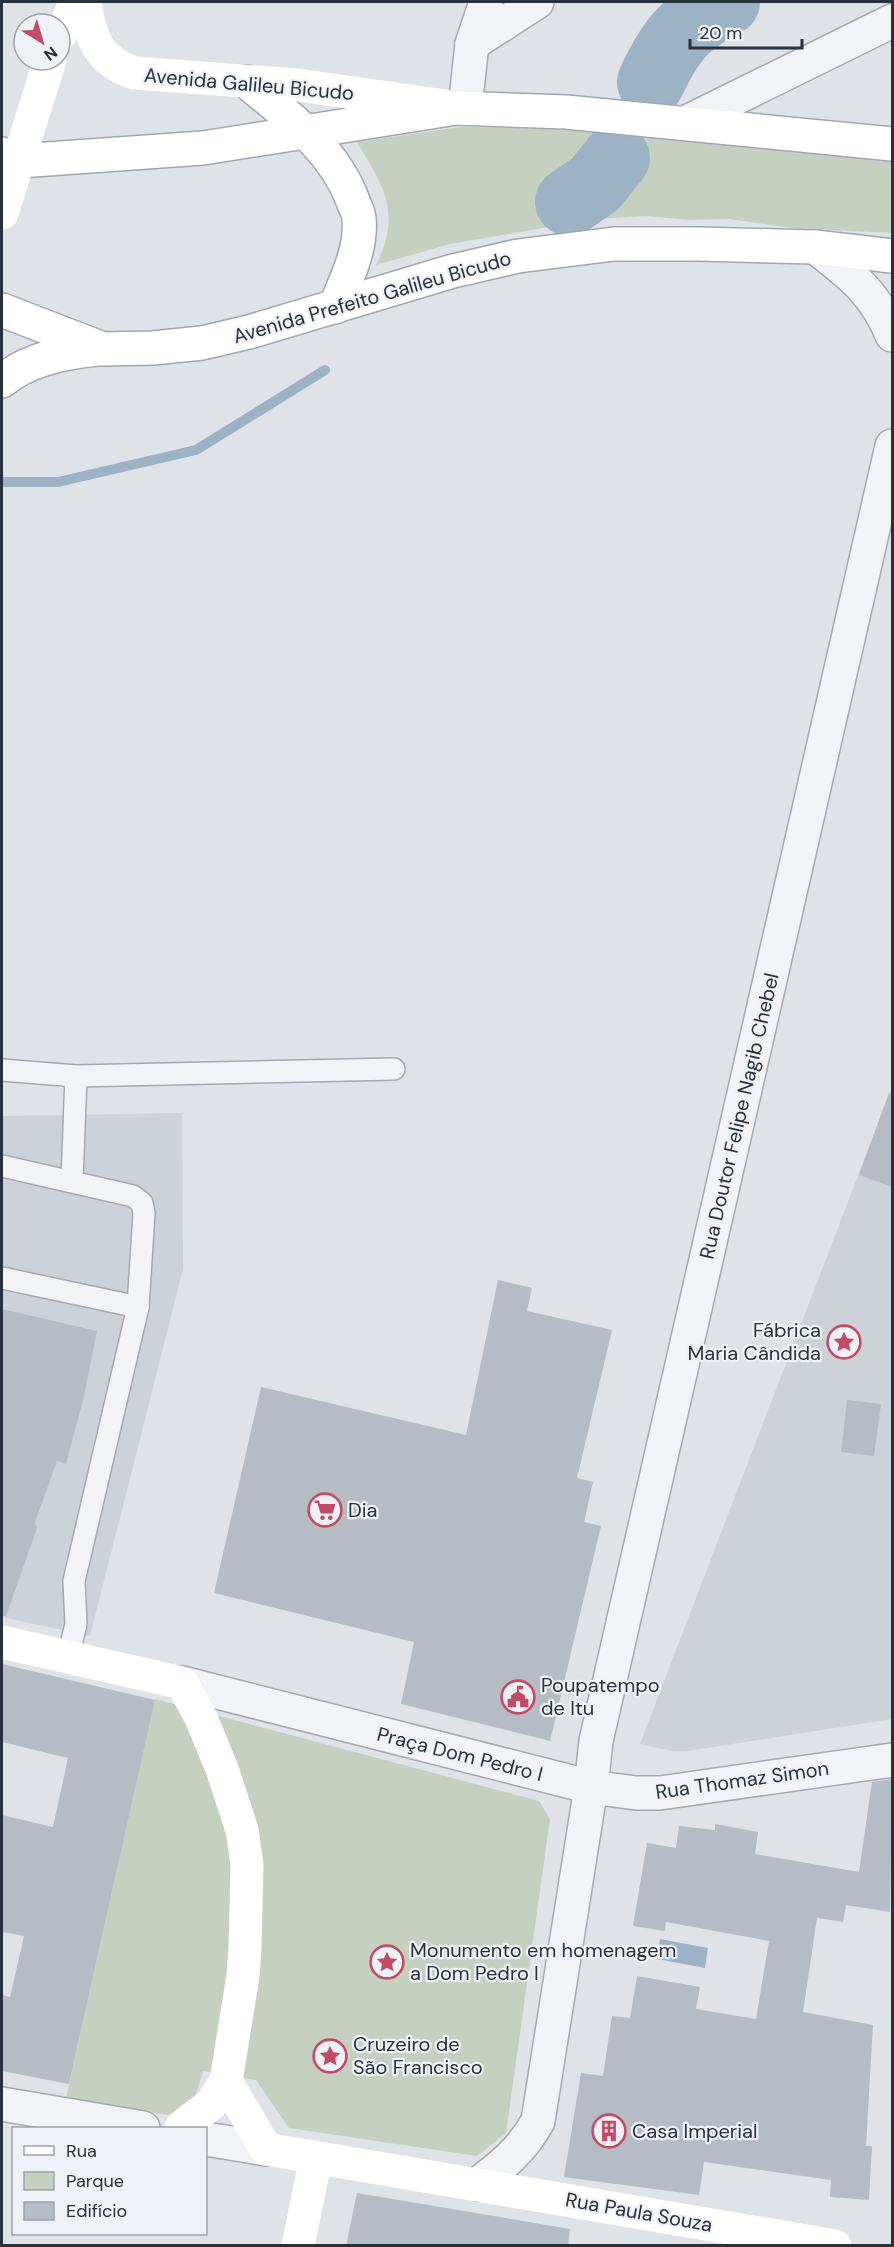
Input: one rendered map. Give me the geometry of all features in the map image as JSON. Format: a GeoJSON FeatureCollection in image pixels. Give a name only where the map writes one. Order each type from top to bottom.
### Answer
{"type":"FeatureCollection","features":[{"type":"Feature","properties":{"kind":"main road","name":"Avenida Galileu Bicudo"},"geometry":{"type":"LineString","coordinates":[[85,2],[93,40],[100,51],[121,68],[148,75],[297,85],[460,108]]}},
{"type":"Feature","properties":{"kind":"main road"},"geometry":{"type":"LineString","coordinates":[[2,213],[10,158],[34,108],[46,72]]}},
{"type":"Feature","properties":{"kind":"main road"},"geometry":{"type":"LineString","coordinates":[[247,82],[308,133],[339,173],[350,193],[359,218],[357,248],[335,307]]}},
{"type":"Feature","properties":{"kind":"main road"},"geometry":{"type":"LineString","coordinates":[[10,158],[203,148],[460,108],[566,112],[892,144]]}},
{"type":"Feature","properties":{"kind":"main road","name":"Avenida Prefeito Galileu Bicudo"},"geometry":{"type":"LineString","coordinates":[[2,310],[103,349],[153,348],[202,343],[249,332],[453,271],[518,256],[614,244],[815,247],[892,256]]}},
{"type":"Feature","properties":{"kind":"main road"},"geometry":{"type":"LineString","coordinates":[[2,381],[36,362],[69,352],[103,349]]}},
{"type":"Feature","properties":{"kind":"main road"},"geometry":{"type":"LineString","coordinates":[[2,1642],[182,1683],[201,1718],[234,1803],[242,1830],[246,1865],[247,1916],[243,1976],[226,2081],[211,2104],[182,2127]]}},
{"type":"Feature","properties":{"kind":"main road"},"geometry":{"type":"LineString","coordinates":[[226,2081],[266,2149],[478,2184]]}},
{"type":"Feature","properties":{"kind":"main road"},"geometry":{"type":"LineString","coordinates":[[298,2246],[316,2158]]}},
{"type":"Feature","properties":{"kind":"main road","name":"Rua Paula Souza"},"geometry":{"type":"LineString","coordinates":[[478,2184],[835,2246]]}},
{"type":"Feature","properties":{"kind":"street"},"geometry":{"type":"LineString","coordinates":[[460,108],[472,44],[486,2]]}},
{"type":"Feature","properties":{"kind":"street"},"geometry":{"type":"LineString","coordinates":[[472,44],[537,2]]}},
{"type":"Feature","properties":{"kind":"street"},"geometry":{"type":"LineString","coordinates":[[685,123],[892,21]]}},
{"type":"Feature","properties":{"kind":"street"},"geometry":{"type":"LineString","coordinates":[[815,247],[858,280],[886,319],[892,335]]}},
{"type":"Feature","properties":{"kind":"street","name":"Rua Doutor Felipe Nagib Chebel"},"geometry":{"type":"LineString","coordinates":[[591,1787],[598,1730],[892,446]]}},
{"type":"Feature","properties":{"kind":"street","name":"Praça Dom Pedro I"},"geometry":{"type":"LineString","coordinates":[[182,1683],[591,1787]]}},
{"type":"Feature","properties":{"kind":"street","name":"Rua Thomaz Simon"},"geometry":{"type":"LineString","coordinates":[[591,1787],[636,1793],[660,1793],[892,1760]]}},
{"type":"Feature","properties":{"kind":"street"},"geometry":{"type":"LineString","coordinates":[[478,2184],[515,2155],[528,2139],[538,2121],[591,1787]]}},
{"type":"Feature","properties":{"kind":"street"},"geometry":{"type":"LineString","coordinates":[[2,2104],[137,2127]]}},
{"type":"Feature","properties":{"kind":"street"},"geometry":{"type":"LineString","coordinates":[[207,2139],[266,2149]]}},
{"type":"Feature","properties":{"kind":"lane"},"geometry":{"type":"LineString","coordinates":[[2,1070],[76,1076],[394,1070]]}},
{"type":"Feature","properties":{"kind":"lane"},"geometry":{"type":"LineString","coordinates":[[72,1181],[76,1076]]}},
{"type":"Feature","properties":{"kind":"lane"},"geometry":{"type":"LineString","coordinates":[[2,1166],[133,1197],[142,1203],[144,1213],[138,1307],[74,1581],[76,1624],[68,1657]]}},
{"type":"Feature","properties":{"kind":"lane"},"geometry":{"type":"LineString","coordinates":[[2,1278],[138,1307]]}},
{"type":"Feature","properties":{"kind":"shaded area","name":"Fábrica Maria Cândida"},"geometry":{"type":"Polygon","coordinates":[[[892,1087],[892,1719],[688,1751],[672,1751],[640,1744],[892,1087]]]}},
{"type":"Feature","properties":{"kind":"shaded area"},"geometry":{"type":"Polygon","coordinates":[[[182,1113],[183,1269],[90,1636],[2,1617],[2,1116],[182,1113]]]}},
{"type":"Feature","properties":{"kind":"green space"},"geometry":{"type":"Polygon","coordinates":[[[460,127],[568,130],[730,142],[892,158],[892,233],[793,228],[729,219],[691,220],[644,216],[595,219],[450,244],[376,265],[384,247],[389,215],[382,187],[357,142],[460,127]]]}},
{"type":"Feature","properties":{"kind":"green space"},"geometry":{"type":"Polygon","coordinates":[[[155,1699],[539,1801],[550,1819],[506,2133],[477,2156],[289,2128],[256,2080],[203,2071],[196,2095],[168,2115],[66,2099],[155,1699]]]}},
{"type":"Feature","properties":{"kind":"water"},"geometry":{"type":"Polygon","coordinates":[[[660,1939],[708,1948],[705,1968],[657,1959],[660,1939]]]}},
{"type":"Feature","properties":{"kind":"building"},"geometry":{"type":"Polygon","coordinates":[[[889,1093],[892,1094],[892,1187],[859,1175],[889,1093]]]}},
{"type":"Feature","properties":{"kind":"building"},"geometry":{"type":"Polygon","coordinates":[[[498,1280],[532,1288],[527,1311],[612,1330],[577,1478],[593,1482],[584,1522],[601,1526],[550,1741],[401,1704],[414,1642],[214,1593],[261,1387],[466,1435],[498,1280]]]}},
{"type":"Feature","properties":{"kind":"building"},"geometry":{"type":"Polygon","coordinates":[[[2,1309],[97,1331],[84,1396],[66,1464],[57,1461],[35,1522],[37,1528],[6,1616],[2,1616],[2,1309]]]}},
{"type":"Feature","properties":{"kind":"building"},"geometry":{"type":"Polygon","coordinates":[[[847,1400],[881,1404],[874,1456],[841,1452],[847,1400]]]}},
{"type":"Feature","properties":{"kind":"building"},"geometry":{"type":"Polygon","coordinates":[[[2,1664],[155,1700],[69,2084],[2,2071],[2,1995],[10,1997],[24,1936],[2,1932],[2,1815],[53,1827],[68,1758],[2,1742],[2,1664]]]}},
{"type":"Feature","properties":{"kind":"building"},"geometry":{"type":"Polygon","coordinates":[[[892,1779],[890,1912],[846,1905],[843,1922],[817,1918],[803,2012],[873,2025],[866,2146],[872,2146],[869,2200],[830,2197],[831,2180],[704,2162],[699,2195],[564,2177],[581,2073],[603,2076],[612,2016],[630,2018],[637,1976],[700,1987],[696,2009],[756,2019],[769,1941],[666,1922],[665,1931],[633,1926],[647,1843],[676,1848],[679,1826],[715,1830],[715,1824],[758,1832],[755,1854],[859,1872],[872,1782],[892,1779]]]}},
{"type":"Feature","properties":{"kind":"building"},"geometry":{"type":"Polygon","coordinates":[[[357,2193],[570,2229],[568,2246],[346,2246],[357,2193]]]}},
{"type":"Feature","properties":{"kind":"waterway"},"geometry":{"type":"LineString","coordinates":[[651,82],[665,54],[680,34],[699,18],[726,2]]}},
{"type":"Feature","properties":{"kind":"waterway"},"geometry":{"type":"LineString","coordinates":[[569,202],[595,184],[616,158]]}},
{"type":"Feature","properties":{"kind":"waterway"},"geometry":{"type":"LineString","coordinates":[[2,482],[58,482],[196,450],[325,370]]}},
{"type":"Feature","properties":{"kind":"place","name":"Fábrica Maria Cândida"},"geometry":{"type":"Point","coordinates":[844,1342]}},
{"type":"Feature","properties":{"kind":"place","name":"Dia"},"geometry":{"type":"Point","coordinates":[325,1510]}},
{"type":"Feature","properties":{"kind":"place","name":"Poupatempo de Itu"},"geometry":{"type":"Point","coordinates":[518,1697]}},
{"type":"Feature","properties":{"kind":"place","name":"Monumento em homenagem a Dom Pedro I"},"geometry":{"type":"Point","coordinates":[387,1962]}},
{"type":"Feature","properties":{"kind":"place","name":"Cruzeiro de São Francisco"},"geometry":{"type":"Point","coordinates":[330,2056]}},
{"type":"Feature","properties":{"kind":"place","name":"Casa Imperial"},"geometry":{"type":"Point","coordinates":[609,2131]}}]}
